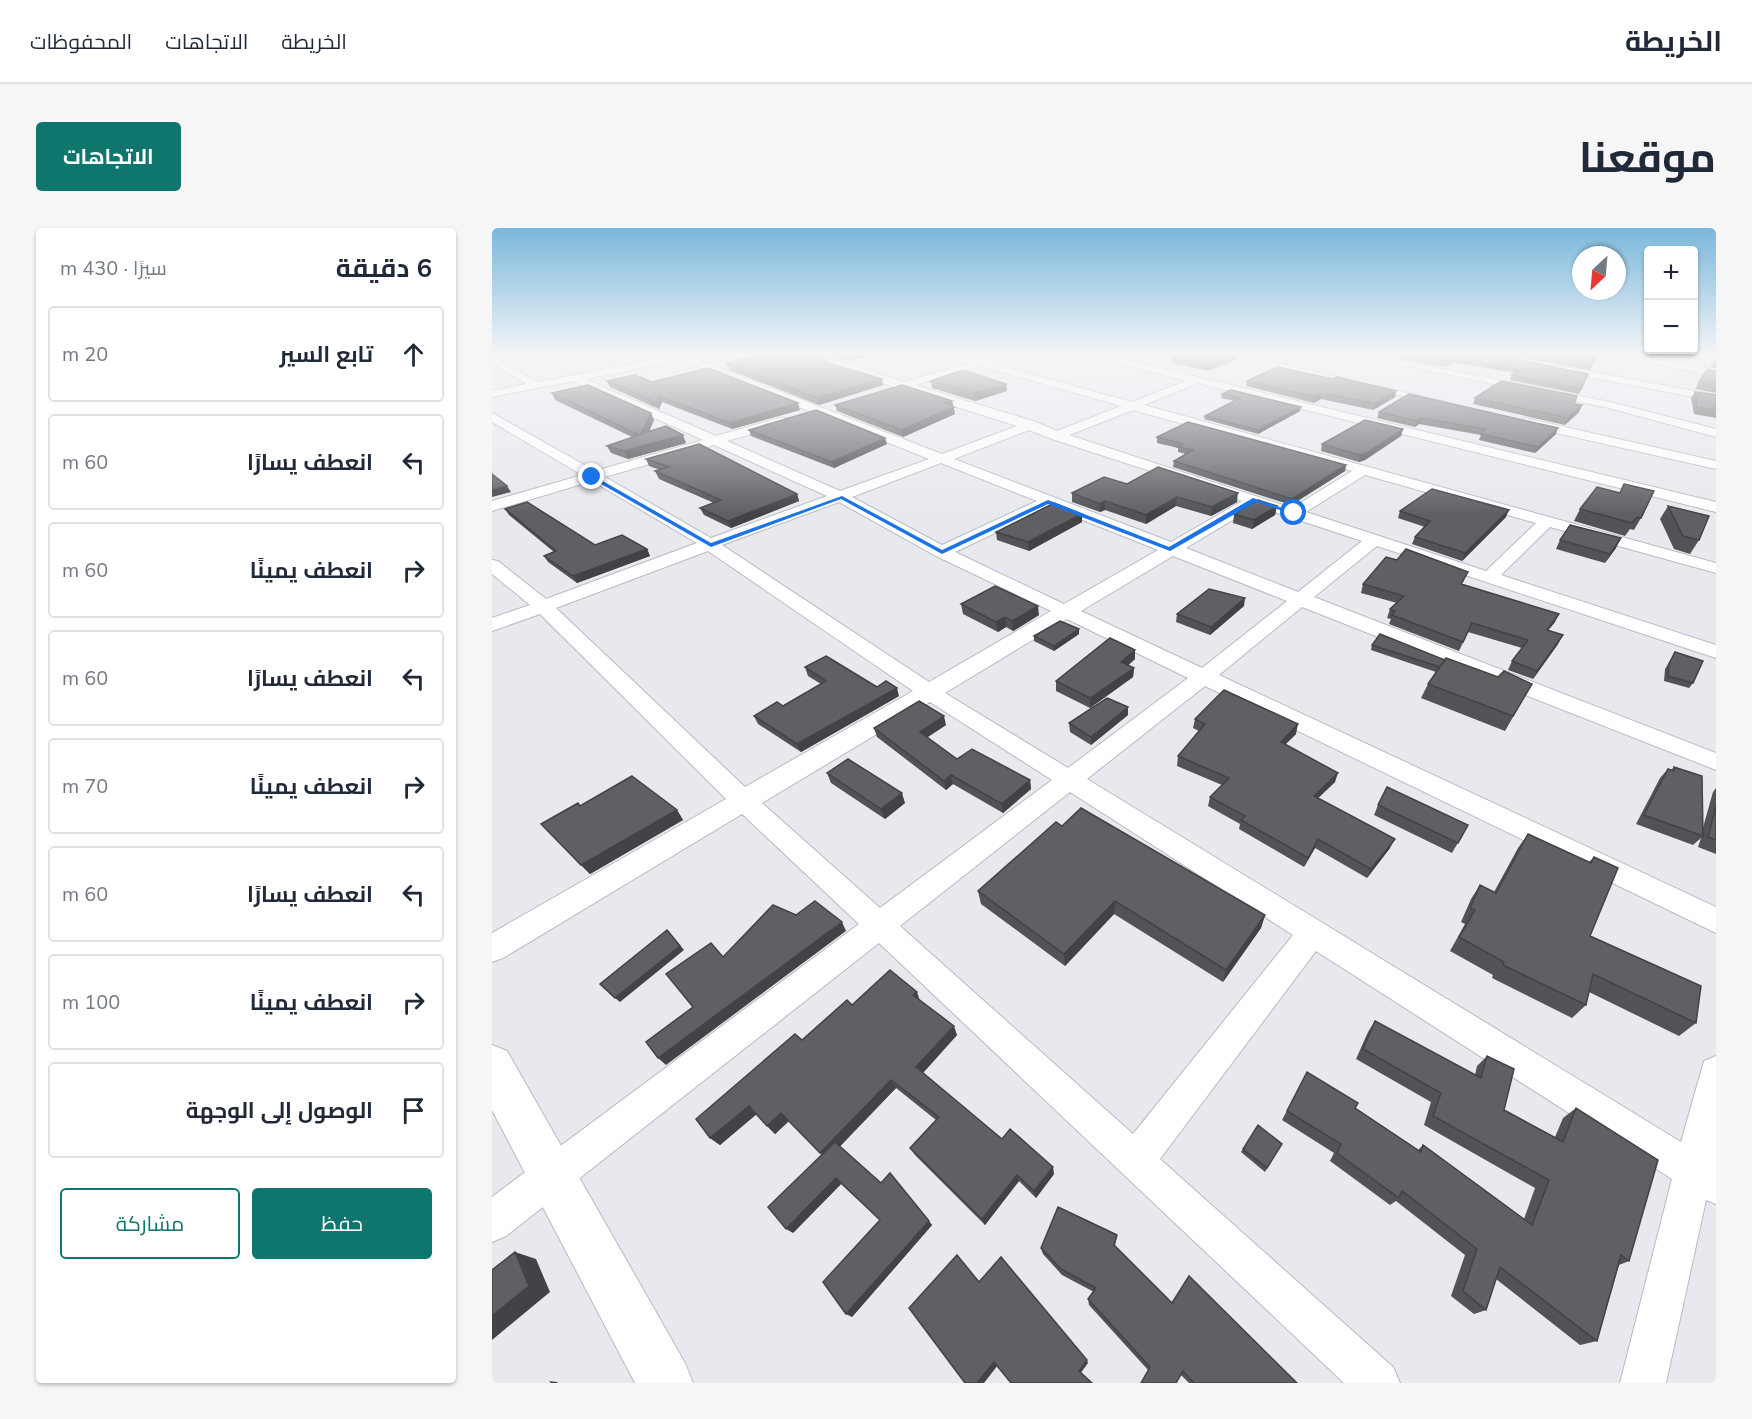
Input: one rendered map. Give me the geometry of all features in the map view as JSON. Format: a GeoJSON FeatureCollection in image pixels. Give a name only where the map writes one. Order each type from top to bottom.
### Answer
{"type":"FeatureCollection","features":[{"type":"Feature","properties":{"kind":"street"},"geometry":{"type":"LineString","coordinates":[[636,407],[842,497],[942,552],[1716,921]]}},
{"type":"Feature","properties":{"kind":"street"},"geometry":{"type":"LineString","coordinates":[[815,407],[1299,601],[1716,762]]}},
{"type":"Feature","properties":{"kind":"street"},"geometry":{"type":"LineString","coordinates":[[492,506],[833,407]]}},
{"type":"Feature","properties":{"kind":"street"},"geometry":{"type":"LineString","coordinates":[[972,407],[1716,651]]}},
{"type":"Feature","properties":{"kind":"street"},"geometry":{"type":"LineString","coordinates":[[1056,436],[1131,407]]}},
{"type":"Feature","properties":{"kind":"street"},"geometry":{"type":"LineString","coordinates":[[1136,407],[1716,568]]}},
{"type":"Feature","properties":{"kind":"street"},"geometry":{"type":"LineString","coordinates":[[1306,407],[1716,507]]}},
{"type":"Feature","properties":{"kind":"street"},"geometry":{"type":"LineString","coordinates":[[1614,407],[1716,433]]}},
{"type":"Feature","properties":{"kind":"street"},"geometry":{"type":"LineString","coordinates":[[1634,411],[1639,407]]}},
{"type":"Feature","properties":{"kind":"street"},"geometry":{"type":"LineString","coordinates":[[492,417],[711,545],[928,692],[1704,1177]]}},
{"type":"Feature","properties":{"kind":"street"},"geometry":{"type":"LineString","coordinates":[[1508,418],[1716,465]]}},
{"type":"Feature","properties":{"kind":"street"},"geometry":{"type":"LineString","coordinates":[[1415,434],[1434,423]]}},
{"type":"Feature","properties":{"kind":"street"},"geometry":{"type":"LineString","coordinates":[[492,625],[1032,425]]}},
{"type":"Feature","properties":{"kind":"street"},"geometry":{"type":"LineString","coordinates":[[1294,513],[1363,470]]}},
{"type":"Feature","properties":{"kind":"street"},"geometry":{"type":"LineString","coordinates":[[492,949],[1255,500]]}},
{"type":"Feature","properties":{"kind":"street"},"geometry":{"type":"LineString","coordinates":[[942,552],[1048,502]]}},
{"type":"Feature","properties":{"kind":"street"},"geometry":{"type":"LineString","coordinates":[[1489,577],[1547,521]]}},
{"type":"Feature","properties":{"kind":"street"},"geometry":{"type":"LineString","coordinates":[[492,1222],[1068,778],[1205,676],[1375,539]]}},
{"type":"Feature","properties":{"kind":"street"},"geometry":{"type":"LineString","coordinates":[[492,564],[543,606],[742,800],[880,923],[1377,1383]]}},
{"type":"Feature","properties":{"kind":"street"},"geometry":{"type":"LineString","coordinates":[[1136,1160],[1313,932]]}},
{"type":"Feature","properties":{"kind":"street"},"geometry":{"type":"LineString","coordinates":[[492,1066],[664,1383]]}},
{"type":"Feature","properties":{"kind":"street"},"geometry":{"type":"LineString","coordinates":[[1643,1383],[1704,1177],[1716,1073]]}},
{"type":"Feature","properties":{"kind":"building"},"geometry":{"type":"Polygon","coordinates":[[[581,407],[637,407],[651,413],[641,434],[666,426],[683,435],[624,451],[607,446],[639,435],[581,407]]]}},
{"type":"Feature","properties":{"kind":"building"},"geometry":{"type":"Polygon","coordinates":[[[688,407],[785,407],[730,423],[688,407]]]}},
{"type":"Feature","properties":{"kind":"building"},"geometry":{"type":"Polygon","coordinates":[[[840,407],[954,407],[902,430],[840,407]]]}},
{"type":"Feature","properties":{"kind":"building"},"geometry":{"type":"Polygon","coordinates":[[[1223,407],[1301,407],[1258,430],[1205,416],[1223,407]]]}},
{"type":"Feature","properties":{"kind":"building"},"geometry":{"type":"Polygon","coordinates":[[[1388,407],[1466,407],[1558,428],[1538,447],[1481,434],[1485,429],[1421,418],[1417,421],[1379,412],[1388,407]]]}},
{"type":"Feature","properties":{"kind":"building"},"geometry":{"type":"Polygon","coordinates":[[[1516,407],[1580,407],[1568,418],[1516,407]]]}},
{"type":"Feature","properties":{"kind":"building"},"geometry":{"type":"Polygon","coordinates":[[[1697,407],[1716,407],[1716,410],[1697,407]]]}},
{"type":"Feature","properties":{"kind":"building"},"geometry":{"type":"Polygon","coordinates":[[[816,410],[885,438],[832,462],[749,430],[816,410]]]}},
{"type":"Feature","properties":{"kind":"building"},"geometry":{"type":"Polygon","coordinates":[[[1365,420],[1403,429],[1367,453],[1360,455],[1322,444],[1365,420]]]}},
{"type":"Feature","properties":{"kind":"building"},"geometry":{"type":"Polygon","coordinates":[[[1188,422],[1346,465],[1292,499],[1174,461],[1193,450],[1178,447],[1183,444],[1157,437],[1188,422]]]}},
{"type":"Feature","properties":{"kind":"building"},"geometry":{"type":"Polygon","coordinates":[[[699,444],[797,494],[728,521],[700,508],[721,500],[655,471],[669,467],[646,459],[699,444]]]}},
{"type":"Feature","properties":{"kind":"building"},"geometry":{"type":"Polygon","coordinates":[[[1158,467],[1238,493],[1212,507],[1177,497],[1146,515],[1105,501],[1100,504],[1072,493],[1104,477],[1127,484],[1158,467]]]}},
{"type":"Feature","properties":{"kind":"building"},"geometry":{"type":"Polygon","coordinates":[[[492,474],[507,486],[492,490],[492,474]]]}},
{"type":"Feature","properties":{"kind":"building"},"geometry":{"type":"Polygon","coordinates":[[[1624,484],[1654,491],[1641,518],[1637,517],[1632,523],[1580,509],[1597,487],[1620,493],[1624,484]]]}},
{"type":"Feature","properties":{"kind":"building"},"geometry":{"type":"Polygon","coordinates":[[[1432,489],[1509,510],[1465,553],[1415,537],[1430,521],[1400,511],[1432,489]]]}},
{"type":"Feature","properties":{"kind":"building"},"geometry":{"type":"Polygon","coordinates":[[[1258,500],[1277,506],[1254,520],[1234,514],[1258,500]]]}},
{"type":"Feature","properties":{"kind":"building"},"geometry":{"type":"Polygon","coordinates":[[[527,502],[595,545],[622,535],[647,549],[573,576],[544,556],[556,551],[505,509],[527,502]]]}},
{"type":"Feature","properties":{"kind":"building"},"geometry":{"type":"Polygon","coordinates":[[[1054,503],[1082,514],[1028,542],[996,532],[1054,503]]]}},
{"type":"Feature","properties":{"kind":"building"},"geometry":{"type":"Polygon","coordinates":[[[1668,506],[1709,516],[1699,540],[1683,536],[1668,506]]]}},
{"type":"Feature","properties":{"kind":"building"},"geometry":{"type":"Polygon","coordinates":[[[1570,525],[1621,538],[1610,554],[1560,540],[1570,525]]]}},
{"type":"Feature","properties":{"kind":"building"},"geometry":{"type":"Polygon","coordinates":[[[1406,549],[1468,572],[1461,584],[1559,614],[1547,630],[1563,635],[1537,671],[1512,661],[1528,640],[1472,623],[1463,642],[1392,615],[1395,611],[1390,609],[1404,596],[1363,584],[1386,557],[1397,560],[1406,549]]]}},
{"type":"Feature","properties":{"kind":"building"},"geometry":{"type":"Polygon","coordinates":[[[995,586],[1038,606],[1012,621],[1005,617],[996,622],[961,604],[995,586]]]}},
{"type":"Feature","properties":{"kind":"building"},"geometry":{"type":"Polygon","coordinates":[[[1209,589],[1245,598],[1211,627],[1177,614],[1209,589]]]}},
{"type":"Feature","properties":{"kind":"building"},"geometry":{"type":"Polygon","coordinates":[[[1060,621],[1079,629],[1054,646],[1034,636],[1060,621]]]}},
{"type":"Feature","properties":{"kind":"building"},"geometry":{"type":"Polygon","coordinates":[[[1380,634],[1445,660],[1440,667],[1372,645],[1380,634]]]}},
{"type":"Feature","properties":{"kind":"building"},"geometry":{"type":"Polygon","coordinates":[[[1110,638],[1135,650],[1121,662],[1134,668],[1090,698],[1056,681],[1110,638]]]}},
{"type":"Feature","properties":{"kind":"building"},"geometry":{"type":"Polygon","coordinates":[[[1675,652],[1703,661],[1693,683],[1668,676],[1669,664],[1675,652]]]}},
{"type":"Feature","properties":{"kind":"building"},"geometry":{"type":"Polygon","coordinates":[[[826,656],[877,687],[886,681],[897,688],[797,744],[754,716],[777,702],[783,706],[826,681],[805,667],[826,656]]]}},
{"type":"Feature","properties":{"kind":"building"},"geometry":{"type":"Polygon","coordinates":[[[1446,658],[1498,677],[1504,671],[1532,684],[1513,716],[1428,684],[1446,658]]]}},
{"type":"Feature","properties":{"kind":"building"},"geometry":{"type":"Polygon","coordinates":[[[1224,690],[1298,724],[1281,742],[1338,773],[1314,796],[1395,839],[1371,869],[1318,839],[1308,858],[1241,820],[1245,816],[1210,797],[1229,778],[1178,756],[1205,724],[1195,719],[1224,690]]]}},
{"type":"Feature","properties":{"kind":"building"},"geometry":{"type":"Polygon","coordinates":[[[1107,698],[1128,707],[1091,737],[1069,723],[1107,698]]]}},
{"type":"Feature","properties":{"kind":"building"},"geometry":{"type":"Polygon","coordinates":[[[919,701],[944,716],[920,732],[957,759],[972,749],[1030,780],[1002,804],[951,775],[944,781],[874,728],[919,701]]]}},
{"type":"Feature","properties":{"kind":"building"},"geometry":{"type":"Polygon","coordinates":[[[848,759],[902,793],[881,809],[827,773],[848,759]]]}},
{"type":"Feature","properties":{"kind":"building"},"geometry":{"type":"Polygon","coordinates":[[[1674,767],[1702,776],[1703,836],[1644,815],[1668,769],[1674,771],[1674,767]]]}},
{"type":"Feature","properties":{"kind":"building"},"geometry":{"type":"Polygon","coordinates":[[[632,776],[677,810],[581,865],[541,824],[578,803],[580,806],[632,776]]]}},
{"type":"Feature","properties":{"kind":"building"},"geometry":{"type":"Polygon","coordinates":[[[1387,787],[1468,825],[1458,843],[1378,805],[1387,787]]]}},
{"type":"Feature","properties":{"kind":"building"},"geometry":{"type":"Polygon","coordinates":[[[1716,806],[1716,840],[1708,837],[1716,806]]]}},
{"type":"Feature","properties":{"kind":"building"},"geometry":{"type":"Polygon","coordinates":[[[1081,808],[1265,915],[1226,970],[1115,901],[1064,954],[978,891],[1056,822],[1062,826],[1081,808]]]}},
{"type":"Feature","properties":{"kind":"building"},"geometry":{"type":"Polygon","coordinates":[[[1528,834],[1591,863],[1594,857],[1618,868],[1590,936],[1701,986],[1696,1023],[1593,974],[1586,1005],[1503,965],[1504,962],[1459,937],[1475,910],[1470,908],[1480,885],[1496,893],[1528,834]]]}},
{"type":"Feature","properties":{"kind":"building"},"geometry":{"type":"Polygon","coordinates":[[[815,901],[842,922],[658,1058],[646,1042],[693,1007],[666,974],[711,943],[723,957],[773,905],[796,915],[815,901]]]}},
{"type":"Feature","properties":{"kind":"building"},"geometry":{"type":"Polygon","coordinates":[[[667,930],[680,946],[615,998],[600,984],[667,930]]]}},
{"type":"Feature","properties":{"kind":"building"},"geometry":{"type":"Polygon","coordinates":[[[890,970],[917,992],[913,995],[954,1026],[916,1067],[1002,1139],[1010,1129],[1053,1167],[1034,1191],[1017,1175],[982,1219],[910,1148],[939,1117],[891,1080],[820,1153],[781,1113],[767,1126],[749,1106],[710,1138],[696,1119],[795,1034],[802,1040],[847,1000],[852,1005],[890,970]]]}},
{"type":"Feature","properties":{"kind":"building"},"geometry":{"type":"Polygon","coordinates":[[[1375,1021],[1481,1078],[1487,1056],[1514,1069],[1504,1110],[1563,1142],[1576,1108],[1658,1160],[1629,1261],[1621,1255],[1597,1341],[1500,1267],[1486,1310],[1463,1291],[1477,1249],[1402,1191],[1399,1198],[1337,1153],[1341,1144],[1287,1111],[1307,1072],[1358,1103],[1355,1108],[1421,1152],[1423,1145],[1532,1225],[1549,1180],[1433,1116],[1441,1093],[1363,1049],[1375,1021]]]}},
{"type":"Feature","properties":{"kind":"building"},"geometry":{"type":"Polygon","coordinates":[[[1258,1125],[1282,1144],[1267,1168],[1243,1149],[1258,1125]]]}},
{"type":"Feature","properties":{"kind":"building"},"geometry":{"type":"Polygon","coordinates":[[[835,1142],[881,1183],[890,1173],[929,1221],[846,1314],[823,1282],[880,1220],[836,1178],[786,1229],[768,1207],[835,1142]]]}},
{"type":"Feature","properties":{"kind":"building"},"geometry":{"type":"Polygon","coordinates":[[[1058,1207],[1117,1235],[1114,1245],[1172,1303],[1189,1276],[1297,1383],[1194,1383],[1183,1371],[1176,1383],[1141,1383],[1150,1367],[1088,1299],[1096,1288],[1061,1269],[1041,1248],[1058,1207]]]}},
{"type":"Feature","properties":{"kind":"building"},"geometry":{"type":"Polygon","coordinates":[[[515,1252],[529,1286],[492,1316],[492,1270],[515,1252]]]}},
{"type":"Feature","properties":{"kind":"building"},"geometry":{"type":"Polygon","coordinates":[[[957,1255],[979,1282],[1001,1257],[1087,1360],[1079,1371],[1092,1383],[1011,1383],[994,1362],[977,1383],[965,1383],[909,1308],[957,1255]]]}},
{"type":"Feature","properties":{"kind":"route"},"geometry":{"type":"LineString","coordinates":[[592,477],[711,545],[842,497],[942,552],[1048,502],[1170,549],[1255,500],[1294,513]]}}]}
